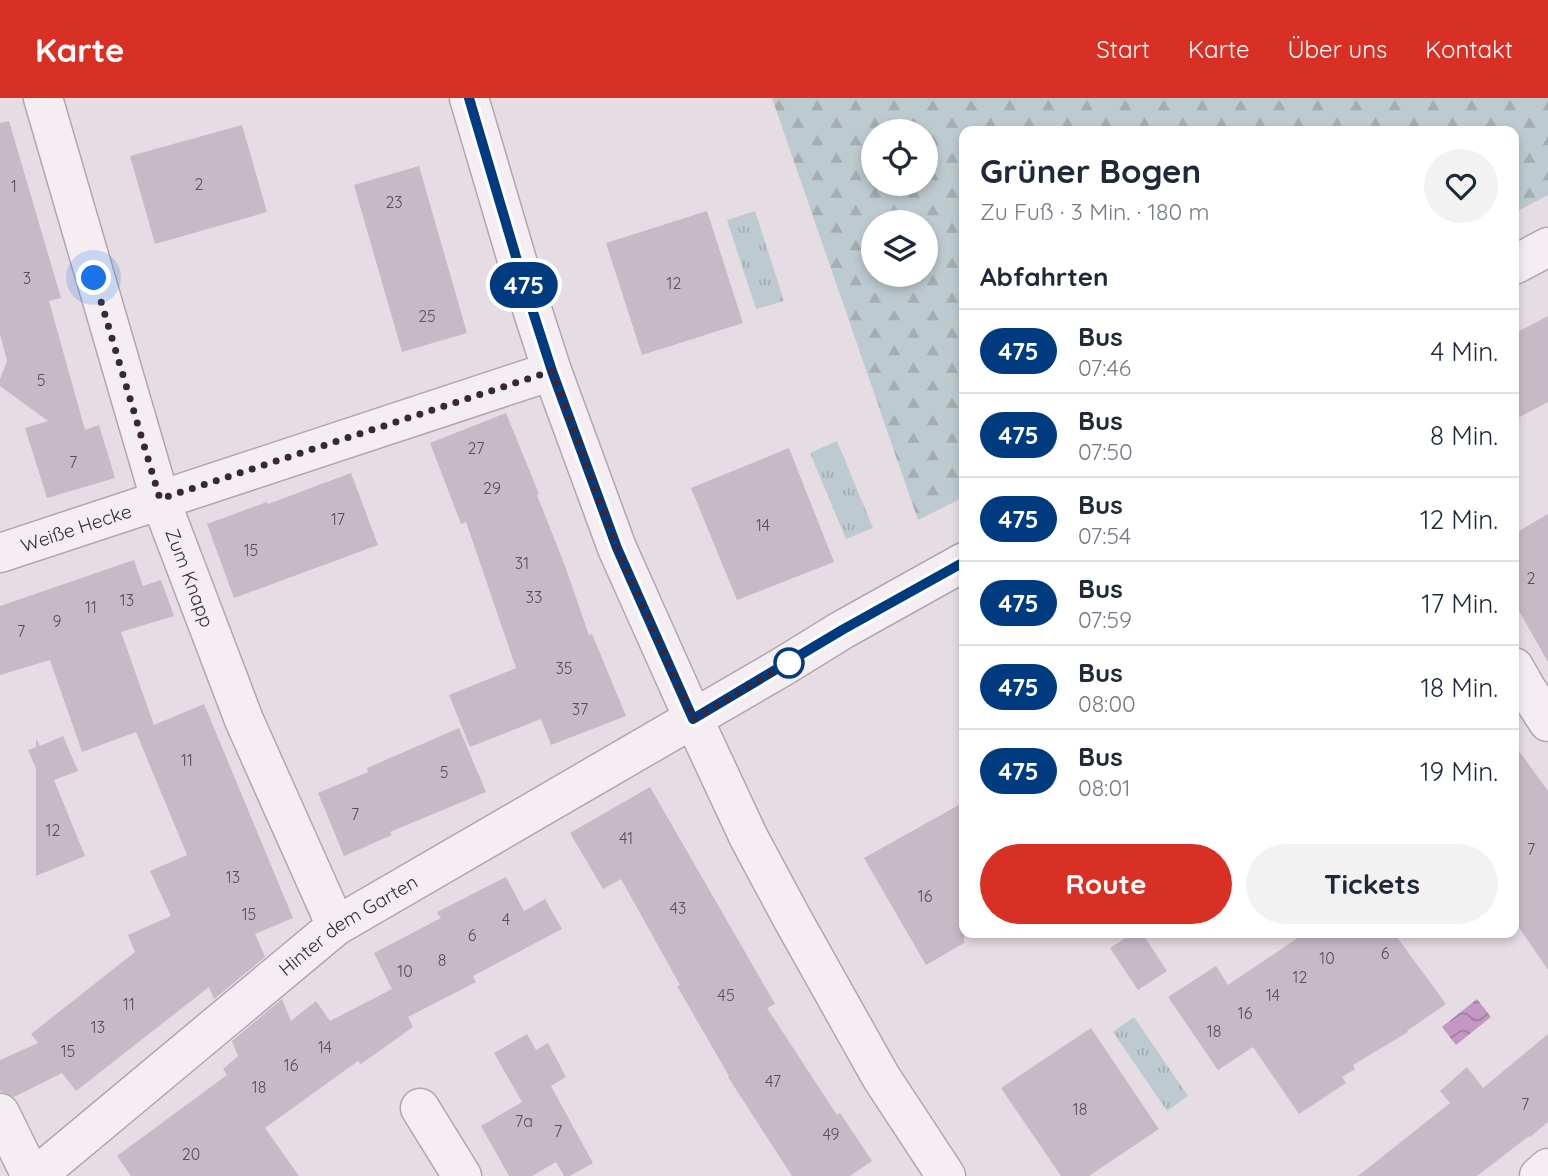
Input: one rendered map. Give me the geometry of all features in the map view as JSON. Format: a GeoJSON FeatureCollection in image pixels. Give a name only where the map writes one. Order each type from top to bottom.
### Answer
{"type":"FeatureCollection","features":[{"type":"Feature","properties":{"kind":"street","name":"Zum Knapp"},"geometry":{"type":"LineString","coordinates":[[43,98],[160,499],[244,720],[336,926]]}},
{"type":"Feature","properties":{"kind":"street"},"geometry":{"type":"LineString","coordinates":[[469,98],[552,371],[617,548],[749,838],[935,1172]]}},
{"type":"Feature","properties":{"kind":"street"},"geometry":{"type":"LineString","coordinates":[[1519,262],[1548,247]]}},
{"type":"Feature","properties":{"kind":"street","name":"Weiße Hecke"},"geometry":{"type":"LineString","coordinates":[[0,553],[552,371]]}},
{"type":"Feature","properties":{"kind":"street","name":"Hinter dem Garten"},"geometry":{"type":"LineString","coordinates":[[33,1176],[336,926],[842,630],[959,565]]}},
{"type":"Feature","properties":{"kind":"street"},"geometry":{"type":"LineString","coordinates":[[1525,681],[1548,722]]}},
{"type":"Feature","properties":{"kind":"street"},"geometry":{"type":"LineString","coordinates":[[421,1108],[462,1176]]}},
{"type":"Feature","properties":{"kind":"street"},"geometry":{"type":"LineString","coordinates":[[0,1113],[33,1176]]}},
{"type":"Feature","properties":{"kind":"street"},"geometry":{"type":"LineString","coordinates":[[1539,1176],[1548,1168]]}},
{"type":"Feature","properties":{"kind":"green space"},"geometry":{"type":"Polygon","coordinates":[[[772,98],[1548,98],[1548,195],[1519,210],[1519,126],[959,126],[959,500],[918,520],[772,98]]]}},
{"type":"Feature","properties":{"kind":"green space"},"geometry":{"type":"Polygon","coordinates":[[[755,211],[784,301],[756,309],[727,220],[755,211]]]}},
{"type":"Feature","properties":{"kind":"green space"},"geometry":{"type":"Polygon","coordinates":[[[837,441],[873,528],[846,539],[810,453],[837,441]]]}},
{"type":"Feature","properties":{"kind":"green space"},"geometry":{"type":"Polygon","coordinates":[[[1134,1017],[1188,1096],[1167,1111],[1113,1032],[1134,1017]]]}},
{"type":"Feature","properties":{"kind":"water"},"geometry":{"type":"Polygon","coordinates":[[[1477,999],[1491,1017],[1456,1045],[1442,1027],[1477,999]]]}},
{"type":"Feature","properties":{"kind":"building"},"geometry":{"type":"Polygon","coordinates":[[[9,121],[61,298],[49,301],[85,430],[99,425],[115,478],[47,498],[25,428],[48,421],[0,386],[7,361],[0,334],[0,123],[9,121]]]}},
{"type":"Feature","properties":{"kind":"building"},"geometry":{"type":"Polygon","coordinates":[[[242,125],[267,212],[155,244],[130,156],[242,125]]]}},
{"type":"Feature","properties":{"kind":"building"},"geometry":{"type":"Polygon","coordinates":[[[419,166],[467,333],[402,352],[354,185],[419,166]]]}},
{"type":"Feature","properties":{"kind":"building"},"geometry":{"type":"Polygon","coordinates":[[[707,211],[743,323],[642,355],[606,243],[707,211]]]}},
{"type":"Feature","properties":{"kind":"building"},"geometry":{"type":"Polygon","coordinates":[[[1548,316],[1548,402],[1519,417],[1519,331],[1548,316]]]}},
{"type":"Feature","properties":{"kind":"building"},"geometry":{"type":"Polygon","coordinates":[[[506,413],[539,494],[537,495],[589,635],[592,634],[626,716],[551,745],[541,719],[470,747],[449,695],[516,668],[466,522],[461,524],[430,443],[506,413]]]}},
{"type":"Feature","properties":{"kind":"building"},"geometry":{"type":"Polygon","coordinates":[[[789,448],[834,562],[737,600],[691,488],[789,448]]]}},
{"type":"Feature","properties":{"kind":"building"},"geometry":{"type":"Polygon","coordinates":[[[351,473],[378,545],[234,598],[207,524],[351,473]]]}},
{"type":"Feature","properties":{"kind":"building"},"geometry":{"type":"Polygon","coordinates":[[[1548,514],[1548,662],[1519,611],[1519,531],[1548,514]]]}},
{"type":"Feature","properties":{"kind":"building"},"geometry":{"type":"Polygon","coordinates":[[[134,560],[143,586],[161,580],[174,616],[121,632],[154,725],[204,704],[293,918],[255,934],[265,957],[214,999],[209,987],[76,1091],[62,1073],[14,1097],[0,1091],[0,1060],[38,1043],[31,1034],[135,952],[128,935],[171,916],[150,871],[187,855],[136,732],[82,752],[50,660],[0,675],[0,606],[134,560]]]}},
{"type":"Feature","properties":{"kind":"building"},"geometry":{"type":"Polygon","coordinates":[[[459,728],[486,792],[390,832],[392,835],[344,856],[318,793],[368,772],[367,768],[459,728]]]}},
{"type":"Feature","properties":{"kind":"building"},"geometry":{"type":"Polygon","coordinates":[[[63,736],[78,771],[54,780],[85,856],[36,876],[36,768],[28,750],[36,747],[36,739],[40,746],[63,736]]]}},
{"type":"Feature","properties":{"kind":"building"},"geometry":{"type":"Polygon","coordinates":[[[1519,751],[1548,791],[1548,970],[1519,927],[1519,751]]]}},
{"type":"Feature","properties":{"kind":"building"},"geometry":{"type":"Polygon","coordinates":[[[650,787],[775,1004],[767,1008],[837,1115],[840,1113],[872,1161],[850,1176],[792,1176],[728,1077],[621,879],[603,889],[570,833],[650,787]]]}},
{"type":"Feature","properties":{"kind":"building"},"geometry":{"type":"Polygon","coordinates":[[[959,805],[959,938],[964,938],[964,943],[926,965],[864,858],[959,805]]]}},
{"type":"Feature","properties":{"kind":"building"},"geometry":{"type":"Polygon","coordinates":[[[506,877],[524,911],[545,899],[562,929],[473,976],[476,982],[408,1017],[413,1027],[361,1064],[358,1061],[265,1128],[299,1176],[131,1176],[117,1156],[227,1075],[223,1069],[238,1056],[232,1041],[282,999],[291,1021],[316,1001],[330,1021],[392,989],[374,953],[441,918],[437,912],[506,877]]]}},
{"type":"Feature","properties":{"kind":"building"},"geometry":{"type":"Polygon","coordinates":[[[1125,938],[1145,938],[1167,971],[1138,990],[1110,948],[1125,938]]]}},
{"type":"Feature","properties":{"kind":"building"},"geometry":{"type":"Polygon","coordinates":[[[1298,938],[1398,938],[1446,1004],[1408,1032],[1353,1065],[1355,1069],[1342,1077],[1346,1083],[1299,1114],[1253,1047],[1218,1070],[1168,997],[1216,966],[1228,985],[1298,938]]]}},
{"type":"Feature","properties":{"kind":"building"},"geometry":{"type":"Polygon","coordinates":[[[1091,1028],[1159,1129],[1089,1176],[1061,1176],[1001,1088],[1091,1028]]]}},
{"type":"Feature","properties":{"kind":"building"},"geometry":{"type":"Polygon","coordinates":[[[527,1034],[536,1050],[548,1043],[566,1077],[551,1086],[593,1163],[570,1176],[564,1176],[556,1162],[532,1176],[509,1176],[481,1126],[522,1102],[494,1053],[527,1034]]]}},
{"type":"Feature","properties":{"kind":"building"},"geometry":{"type":"Polygon","coordinates":[[[1548,1034],[1548,1122],[1530,1137],[1477,1176],[1358,1176],[1450,1103],[1440,1091],[1467,1067],[1483,1088],[1548,1034]]]}},
{"type":"Feature","properties":{"kind":"bus line","name":"475"},"geometry":{"type":"LineString","coordinates":[[469,98],[552,371],[617,548],[693,719],[842,630],[959,565]]}},
{"type":"Feature","properties":{"kind":"route"},"geometry":{"type":"LineString","coordinates":[[94,278],[160,499],[552,371],[617,548],[693,719],[789,663]]}}]}
